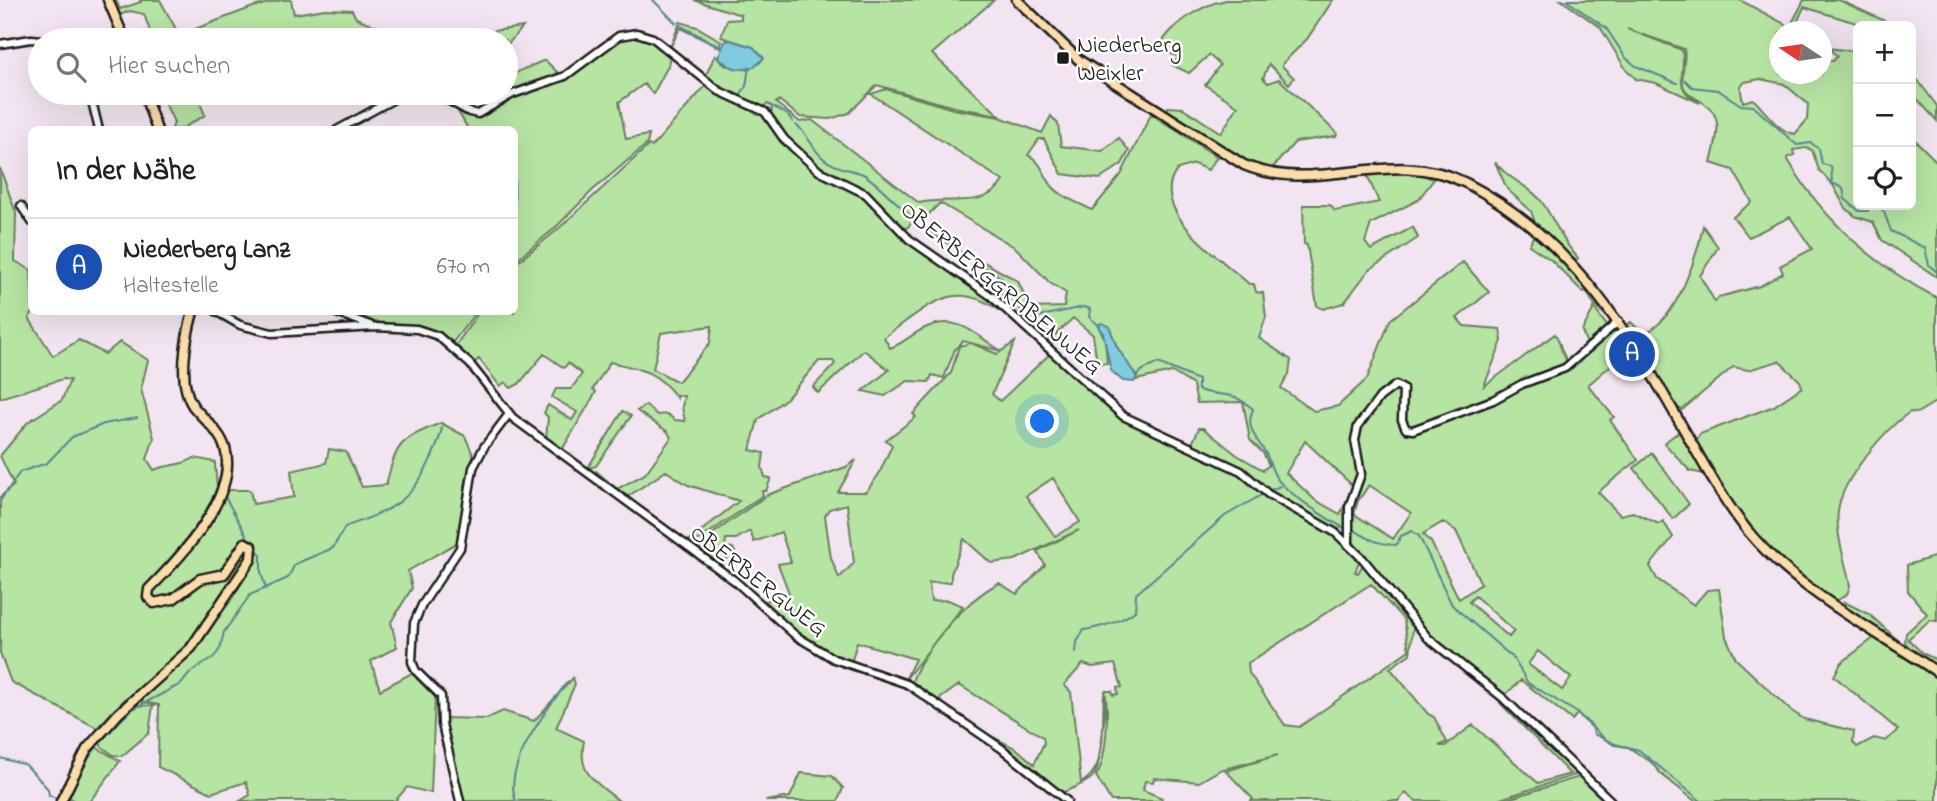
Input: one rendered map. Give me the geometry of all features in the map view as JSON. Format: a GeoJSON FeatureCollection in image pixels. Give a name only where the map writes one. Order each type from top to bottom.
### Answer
{"type":"FeatureCollection","features":[{"type":"Feature","properties":{"kind":"main road"},"geometry":{"type":"LineString","coordinates":[[108,0],[120,28]]}},
{"type":"Feature","properties":{"kind":"main road"},"geometry":{"type":"LineString","coordinates":[[1017,0],[1079,60],[1225,156],[1252,169],[1273,175],[1302,178],[1400,166],[1434,171],[1467,183],[1507,208],[1560,252],[1619,321],[1727,503],[1757,542],[1814,589],[1937,672]]}},
{"type":"Feature","properties":{"kind":"main road"},"geometry":{"type":"LineString","coordinates":[[148,105],[156,126]]}},
{"type":"Feature","properties":{"kind":"main road"},"geometry":{"type":"LineString","coordinates":[[61,801],[87,749],[118,714],[191,648],[251,559],[252,547],[245,543],[224,574],[200,579],[167,602],[154,603],[148,597],[151,588],[182,556],[206,520],[217,498],[226,468],[222,442],[192,404],[186,391],[188,339],[192,315]]}},
{"type":"Feature","properties":{"kind":"street","name":"OBERBERGGRABENWEG"},"geometry":{"type":"LineString","coordinates":[[518,92],[565,76],[619,36],[634,33],[650,37],[719,91],[765,112],[787,142],[819,171],[866,194],[909,239],[999,303],[1123,416],[1241,471],[1268,494],[1349,543],[1428,638],[1503,698],[1611,801]]}},
{"type":"Feature","properties":{"kind":"street"},"geometry":{"type":"LineString","coordinates":[[0,44],[28,39]]}},
{"type":"Feature","properties":{"kind":"street"},"geometry":{"type":"LineString","coordinates":[[93,105],[98,126]]}},
{"type":"Feature","properties":{"kind":"street"},"geometry":{"type":"LineString","coordinates":[[344,126],[383,105]]}},
{"type":"Feature","properties":{"kind":"street","name":"OBERBERGGRABENWEG"},"geometry":{"type":"LineString","coordinates":[[456,105],[478,114],[494,105]]}},
{"type":"Feature","properties":{"kind":"street"},"geometry":{"type":"LineString","coordinates":[[22,206],[28,219]]}},
{"type":"Feature","properties":{"kind":"street"},"geometry":{"type":"LineString","coordinates":[[223,315],[250,328],[279,334],[376,327]]}},
{"type":"Feature","properties":{"kind":"street"},"geometry":{"type":"LineString","coordinates":[[342,315],[376,327]]}},
{"type":"Feature","properties":{"kind":"street"},"geometry":{"type":"LineString","coordinates":[[1349,543],[1349,507],[1361,474],[1355,440],[1358,426],[1390,388],[1398,385],[1403,389],[1402,422],[1406,429],[1413,430],[1493,400],[1522,384],[1565,368],[1619,321]]}},
{"type":"Feature","properties":{"kind":"street","name":"OBERBERGWEG"},"geometry":{"type":"LineString","coordinates":[[376,327],[425,331],[444,340],[470,363],[509,414],[635,510],[735,581],[796,636],[838,661],[906,684],[1001,748],[1067,801]]}},
{"type":"Feature","properties":{"kind":"street"},"geometry":{"type":"LineString","coordinates":[[460,801],[442,724],[442,696],[416,671],[411,654],[412,640],[417,613],[463,543],[475,463],[509,414]]}},
{"type":"Feature","properties":{"kind":"green space"},"geometry":{"type":"Polygon","coordinates":[[[111,0],[116,0],[120,9],[141,2],[140,0],[160,0],[175,28],[149,28],[144,14],[130,11],[117,16],[111,0]]]}},
{"type":"Feature","properties":{"kind":"green space"},"geometry":{"type":"Polygon","coordinates":[[[291,0],[294,14],[325,9],[352,10],[356,18],[380,28],[198,28],[253,7],[291,0]]]}},
{"type":"Feature","properties":{"kind":"green space"},"geometry":{"type":"Polygon","coordinates":[[[694,0],[994,0],[932,54],[999,115],[954,107],[877,85],[849,113],[830,119],[800,117],[779,100],[776,103],[800,122],[812,120],[919,203],[976,199],[995,190],[1003,181],[871,94],[886,89],[953,109],[1000,117],[1042,133],[1051,116],[1058,124],[1061,146],[1102,151],[1119,138],[1129,151],[1122,164],[1100,179],[1062,174],[1044,139],[1039,139],[1028,155],[1039,165],[1056,190],[1092,210],[1121,175],[1151,114],[1217,157],[1208,170],[1194,164],[1178,169],[1170,184],[1171,200],[1178,216],[1191,232],[1249,284],[1254,284],[1256,292],[1263,293],[1266,317],[1259,338],[1291,360],[1289,374],[1281,388],[1314,411],[1338,406],[1367,379],[1390,320],[1463,262],[1489,292],[1457,318],[1464,326],[1500,329],[1502,341],[1484,386],[1555,334],[1569,364],[1413,428],[1405,425],[1405,401],[1398,384],[1371,404],[1356,426],[1359,468],[1347,530],[1342,536],[1269,493],[1251,477],[1191,446],[1199,428],[1203,428],[1237,455],[1263,470],[1269,465],[1263,453],[1250,440],[1243,402],[1197,403],[1193,385],[1172,372],[1136,380],[1117,347],[1109,326],[1099,328],[1105,339],[1107,363],[1097,364],[1093,335],[1073,318],[1047,343],[992,294],[1005,294],[995,278],[983,279],[985,270],[978,264],[980,260],[1018,281],[1030,308],[1064,307],[1066,293],[1050,283],[1016,248],[940,203],[922,221],[917,217],[903,232],[877,203],[830,177],[788,141],[771,116],[772,107],[768,104],[760,108],[723,92],[705,77],[715,55],[726,66],[753,47],[721,37],[727,20],[741,19],[741,15],[694,0]],[[1305,441],[1286,473],[1315,500],[1340,514],[1354,487],[1305,441]]]}},
{"type":"Feature","properties":{"kind":"green space"},"geometry":{"type":"Polygon","coordinates":[[[1226,0],[1333,0],[1307,39],[1283,63],[1282,66],[1294,78],[1289,84],[1269,64],[1263,78],[1268,83],[1279,79],[1337,133],[1336,136],[1295,142],[1269,172],[1252,167],[1166,113],[1168,107],[1183,108],[1221,133],[1238,106],[1205,85],[1220,65],[1209,55],[1189,73],[1172,65],[1179,57],[1158,49],[1170,32],[1187,17],[1206,6],[1226,0]]]}},
{"type":"Feature","properties":{"kind":"green space"},"geometry":{"type":"Polygon","coordinates":[[[1561,0],[1740,0],[1779,21],[1769,21],[1769,81],[1760,79],[1745,82],[1740,86],[1743,102],[1753,99],[1789,133],[1795,134],[1807,120],[1808,104],[1784,84],[1832,84],[1832,61],[1837,56],[1832,49],[1853,51],[1853,210],[1916,210],[1916,141],[1937,162],[1937,277],[1882,240],[1873,222],[1855,216],[1845,207],[1833,185],[1819,170],[1812,150],[1793,150],[1795,155],[1787,158],[1816,201],[1852,239],[1892,271],[1937,298],[1937,401],[1917,413],[1910,412],[1889,430],[1866,456],[1847,485],[1837,520],[1850,586],[1847,594],[1838,600],[1828,597],[1814,587],[1784,562],[1754,531],[1730,499],[1695,442],[1700,434],[1774,406],[1802,387],[1800,381],[1779,361],[1748,370],[1733,367],[1682,410],[1674,405],[1626,325],[1631,322],[1640,331],[1647,332],[1668,314],[1691,269],[1703,226],[1718,247],[1700,276],[1715,302],[1719,297],[1760,286],[1783,273],[1780,266],[1812,249],[1790,217],[1749,237],[1733,217],[1752,202],[1733,170],[1711,163],[1717,138],[1714,114],[1684,88],[1682,79],[1682,86],[1685,91],[1700,103],[1656,83],[1636,79],[1625,68],[1600,27],[1561,0]],[[1627,29],[1682,50],[1682,79],[1684,49],[1627,29]]]}},
{"type":"Feature","properties":{"kind":"green space"},"geometry":{"type":"Polygon","coordinates":[[[1804,0],[1839,0],[1885,21],[1853,22],[1804,7],[1798,21],[1793,21],[1804,0]]]}},
{"type":"Feature","properties":{"kind":"green space"},"geometry":{"type":"Polygon","coordinates":[[[680,22],[697,27],[721,41],[719,47],[680,28],[670,48],[680,22]]]}},
{"type":"Feature","properties":{"kind":"green space"},"geometry":{"type":"Polygon","coordinates":[[[633,35],[649,38],[670,55],[668,66],[653,94],[644,84],[619,102],[626,139],[649,135],[647,144],[518,259],[518,126],[466,126],[455,106],[478,116],[498,105],[518,105],[518,95],[562,79],[613,41],[633,35]]]}},
{"type":"Feature","properties":{"kind":"green space"},"geometry":{"type":"Polygon","coordinates":[[[545,60],[561,76],[518,94],[519,71],[545,60]]]}},
{"type":"Feature","properties":{"kind":"green space"},"geometry":{"type":"Polygon","coordinates":[[[1916,78],[1937,106],[1937,121],[1916,98],[1916,78]]]}},
{"type":"Feature","properties":{"kind":"green space"},"geometry":{"type":"Polygon","coordinates":[[[708,83],[765,114],[818,172],[865,195],[903,235],[985,293],[1010,318],[991,305],[974,298],[945,298],[931,304],[884,337],[890,348],[925,328],[947,323],[966,328],[1001,351],[963,341],[955,349],[944,378],[932,375],[929,382],[908,381],[885,396],[863,391],[889,370],[864,350],[818,393],[813,387],[835,364],[833,361],[819,361],[787,398],[758,420],[750,450],[764,453],[762,467],[765,477],[771,478],[766,491],[762,491],[763,495],[692,545],[686,543],[739,501],[688,485],[666,471],[624,499],[595,474],[596,471],[617,489],[645,474],[671,438],[668,432],[637,411],[646,405],[657,415],[667,414],[675,420],[685,421],[682,407],[684,396],[677,398],[663,382],[648,373],[610,362],[562,450],[546,438],[548,417],[544,413],[548,405],[572,420],[577,412],[552,397],[556,389],[571,389],[582,374],[568,363],[564,368],[544,354],[519,384],[511,388],[505,382],[500,386],[479,359],[473,364],[456,345],[477,315],[518,315],[518,262],[556,231],[649,145],[652,147],[708,83]],[[712,326],[661,333],[653,369],[678,382],[710,343],[712,326]]]}},
{"type":"Feature","properties":{"kind":"green space"},"geometry":{"type":"Polygon","coordinates":[[[166,105],[201,105],[205,115],[186,126],[173,126],[174,122],[166,105]]]}},
{"type":"Feature","properties":{"kind":"green space"},"geometry":{"type":"Polygon","coordinates":[[[1495,162],[1542,202],[1567,245],[1578,258],[1576,261],[1536,226],[1531,211],[1507,189],[1495,162]]]}},
{"type":"Feature","properties":{"kind":"green space"},"geometry":{"type":"Polygon","coordinates":[[[0,168],[16,213],[15,261],[28,268],[28,315],[31,315],[29,318],[53,356],[79,340],[105,354],[120,342],[148,360],[141,389],[154,438],[147,459],[154,470],[194,458],[215,462],[215,500],[189,542],[148,588],[156,605],[195,584],[228,574],[246,547],[250,556],[196,639],[134,697],[125,699],[97,728],[11,682],[0,653],[0,497],[14,485],[0,456],[28,422],[62,400],[70,380],[63,379],[0,398],[0,168]]]}},
{"type":"Feature","properties":{"kind":"green space"},"geometry":{"type":"Polygon","coordinates":[[[1411,172],[1434,179],[1418,200],[1371,224],[1365,242],[1371,250],[1413,227],[1418,238],[1369,270],[1344,303],[1323,309],[1317,306],[1307,245],[1304,244],[1303,205],[1330,205],[1335,211],[1379,202],[1366,173],[1411,172]]]}},
{"type":"Feature","properties":{"kind":"green space"},"geometry":{"type":"Polygon","coordinates":[[[1534,235],[1578,277],[1613,322],[1595,306],[1586,291],[1583,292],[1551,260],[1529,245],[1534,235]]]}},
{"type":"Feature","properties":{"kind":"green space"},"geometry":{"type":"Polygon","coordinates":[[[1594,308],[1607,326],[1588,347],[1582,331],[1594,308]]]}},
{"type":"Feature","properties":{"kind":"green space"},"geometry":{"type":"Polygon","coordinates":[[[348,315],[474,315],[453,342],[425,328],[376,324],[348,315]]]}},
{"type":"Feature","properties":{"kind":"green space"},"geometry":{"type":"Polygon","coordinates":[[[1617,327],[1639,362],[1627,351],[1588,385],[1614,417],[1610,420],[1638,460],[1598,492],[1620,515],[1633,512],[1659,524],[1663,521],[1673,537],[1650,566],[1657,579],[1694,605],[1707,590],[1719,589],[1726,637],[1736,659],[1790,710],[1804,719],[1854,731],[1853,742],[1857,747],[1874,738],[1886,741],[1898,730],[1834,676],[1841,663],[1875,637],[1937,677],[1937,801],[1695,801],[1661,774],[1651,762],[1628,747],[1614,745],[1577,714],[1572,720],[1521,680],[1503,697],[1440,648],[1353,542],[1351,512],[1361,483],[1357,440],[1359,427],[1373,406],[1396,387],[1401,388],[1406,430],[1570,367],[1617,327]],[[1369,485],[1358,501],[1354,514],[1393,539],[1411,513],[1369,485]],[[1443,522],[1423,534],[1431,542],[1459,599],[1481,584],[1456,531],[1443,522]],[[1475,596],[1469,602],[1509,637],[1514,631],[1475,596]],[[1538,651],[1528,664],[1562,690],[1571,678],[1538,651]]]}},
{"type":"Feature","properties":{"kind":"green space"},"geometry":{"type":"Polygon","coordinates":[[[1015,342],[992,394],[1000,401],[1052,352],[1112,409],[1229,467],[1335,535],[1360,559],[1355,572],[1358,573],[1364,563],[1416,629],[1413,628],[1410,654],[1390,668],[1428,714],[1434,717],[1447,742],[1439,746],[1445,746],[1473,725],[1538,783],[1570,774],[1500,703],[1502,701],[1576,771],[1575,775],[1494,801],[1416,801],[1405,793],[1399,801],[1251,801],[1253,799],[1226,771],[1278,755],[1220,770],[1199,782],[1154,778],[1153,782],[1145,781],[1143,790],[1162,798],[1160,801],[1111,801],[1096,776],[1103,758],[1106,735],[1105,691],[1118,694],[1117,688],[1122,687],[1115,664],[1092,667],[1083,664],[1064,685],[1071,692],[1081,783],[1090,776],[1099,761],[1091,779],[1061,793],[977,729],[1017,749],[1034,764],[1044,743],[1043,737],[959,685],[937,701],[912,681],[936,641],[905,680],[915,659],[857,642],[851,663],[803,639],[763,601],[784,598],[789,593],[778,564],[791,562],[781,532],[754,542],[750,531],[736,539],[726,539],[725,547],[733,548],[735,552],[718,566],[697,551],[704,540],[767,495],[846,467],[856,460],[838,492],[866,492],[879,474],[892,445],[886,440],[916,417],[913,414],[951,373],[959,346],[971,343],[997,354],[1015,342]],[[1053,478],[1026,496],[1055,536],[1080,522],[1053,478]],[[847,504],[829,509],[825,516],[831,558],[839,578],[854,563],[847,504]],[[1079,530],[1015,560],[991,563],[964,539],[951,574],[951,582],[929,583],[931,601],[948,600],[963,606],[939,636],[974,600],[999,583],[1017,594],[1045,565],[1037,551],[1079,530]],[[1371,584],[1248,663],[1249,673],[1285,725],[1299,727],[1409,650],[1404,620],[1371,584]]]}},
{"type":"Feature","properties":{"kind":"green space"},"geometry":{"type":"Polygon","coordinates":[[[623,411],[631,416],[596,466],[587,469],[623,411]]]}},
{"type":"Feature","properties":{"kind":"green space"},"geometry":{"type":"Polygon","coordinates":[[[441,423],[465,436],[474,457],[466,478],[460,541],[408,571],[412,588],[391,622],[397,647],[371,661],[380,690],[412,673],[435,697],[431,793],[407,787],[395,801],[240,801],[250,795],[246,782],[211,793],[158,767],[159,705],[138,701],[217,620],[236,593],[249,567],[253,543],[248,540],[225,570],[173,596],[156,601],[150,596],[153,589],[184,558],[223,490],[250,490],[253,504],[294,497],[291,471],[326,463],[329,449],[346,452],[362,487],[386,485],[397,451],[416,434],[441,423]]]}},
{"type":"Feature","properties":{"kind":"green space"},"geometry":{"type":"Polygon","coordinates":[[[1680,431],[1704,474],[1690,471],[1664,443],[1680,431]]]}},
{"type":"Feature","properties":{"kind":"green space"},"geometry":{"type":"Polygon","coordinates":[[[1652,453],[1689,504],[1673,519],[1634,468],[1652,453]]]}},
{"type":"Feature","properties":{"kind":"green space"},"geometry":{"type":"Polygon","coordinates":[[[1937,556],[1937,621],[1930,620],[1908,639],[1922,653],[1937,660],[1937,669],[1913,653],[1905,642],[1906,633],[1927,614],[1908,591],[1907,565],[1937,556]]]}},
{"type":"Feature","properties":{"kind":"green space"},"geometry":{"type":"Polygon","coordinates":[[[1844,602],[1869,614],[1900,642],[1845,607],[1844,602]]]}},
{"type":"Feature","properties":{"kind":"green space"},"geometry":{"type":"Polygon","coordinates":[[[573,678],[575,684],[556,728],[584,741],[583,762],[590,776],[619,801],[464,801],[456,769],[445,760],[444,718],[486,719],[503,711],[534,721],[573,678]]]}},
{"type":"Feature","properties":{"kind":"green space"},"geometry":{"type":"Polygon","coordinates":[[[138,702],[138,706],[153,705],[149,733],[122,756],[113,755],[101,746],[100,738],[138,702]]]}},
{"type":"Feature","properties":{"kind":"green space"},"geometry":{"type":"Polygon","coordinates":[[[94,746],[120,761],[90,801],[75,801],[68,796],[80,765],[94,746]]]}},
{"type":"Feature","properties":{"kind":"green space"},"geometry":{"type":"Polygon","coordinates":[[[801,773],[832,776],[843,788],[838,801],[765,801],[790,797],[801,773]]]}},
{"type":"Feature","properties":{"kind":"green space"},"geometry":{"type":"Polygon","coordinates":[[[1579,777],[1608,801],[1501,801],[1579,777]]]}},
{"type":"Feature","properties":{"kind":"water"},"geometry":{"type":"Polygon","coordinates":[[[725,41],[753,47],[764,58],[747,69],[735,68],[723,62],[718,57],[725,41]]]}},
{"type":"Feature","properties":{"kind":"water"},"geometry":{"type":"Polygon","coordinates":[[[1101,323],[1109,326],[1117,347],[1137,377],[1134,382],[1123,381],[1111,371],[1103,333],[1098,325],[1101,323]]]}},
{"type":"Feature","properties":{"kind":"waterway"},"geometry":{"type":"LineString","coordinates":[[653,0],[676,23]]}},
{"type":"Feature","properties":{"kind":"waterway"},"geometry":{"type":"LineString","coordinates":[[1566,0],[1606,28],[1626,58],[1636,66],[1677,83]]}},
{"type":"Feature","properties":{"kind":"waterway"},"geometry":{"type":"LineString","coordinates":[[679,25],[721,47]]}},
{"type":"Feature","properties":{"kind":"waterway"},"geometry":{"type":"LineString","coordinates":[[739,97],[746,86],[749,67]]}},
{"type":"Feature","properties":{"kind":"waterway"},"geometry":{"type":"LineString","coordinates":[[1685,80],[1692,87],[1718,90],[1741,105],[1753,106],[1797,145],[1811,143],[1819,149],[1822,164],[1831,166],[1832,183],[1843,188],[1845,199],[1853,206]]}},
{"type":"Feature","properties":{"kind":"waterway"},"geometry":{"type":"LineString","coordinates":[[772,106],[788,115],[793,122]]}},
{"type":"Feature","properties":{"kind":"waterway"},"geometry":{"type":"LineString","coordinates":[[796,125],[823,158],[868,177],[916,221]]}},
{"type":"Feature","properties":{"kind":"waterway"},"geometry":{"type":"LineString","coordinates":[[1858,210],[1868,210]]}},
{"type":"Feature","properties":{"kind":"waterway"},"geometry":{"type":"LineString","coordinates":[[1882,210],[1891,231],[1925,248],[1929,265],[1937,272]]}},
{"type":"Feature","properties":{"kind":"waterway"},"geometry":{"type":"LineString","coordinates":[[925,229],[999,276],[1011,288],[1022,312],[1036,317],[1084,307],[1090,309],[1089,317],[1100,326]]}},
{"type":"Feature","properties":{"kind":"waterway"},"geometry":{"type":"LineString","coordinates":[[1136,377],[1143,370],[1158,363],[1198,380],[1198,390],[1232,396],[1245,403],[1253,409],[1251,427],[1280,483],[1308,505],[1345,528]]}},
{"type":"Feature","properties":{"kind":"waterway"},"geometry":{"type":"LineString","coordinates":[[0,501],[20,472],[47,463],[72,437],[104,424],[137,418]]}},
{"type":"Feature","properties":{"kind":"waterway"},"geometry":{"type":"LineString","coordinates":[[100,742],[131,710],[181,684],[191,672],[214,657],[220,649],[224,632],[250,595],[288,578],[295,564],[333,548],[345,527],[383,512],[403,499],[416,485],[427,466],[442,428]]}},
{"type":"Feature","properties":{"kind":"waterway"},"geometry":{"type":"LineString","coordinates":[[1269,491],[1280,486]]}},
{"type":"Feature","properties":{"kind":"waterway"},"geometry":{"type":"LineString","coordinates":[[1076,653],[1077,642],[1084,630],[1111,624],[1135,611],[1136,594],[1225,516],[1263,494]]}},
{"type":"Feature","properties":{"kind":"waterway"},"geometry":{"type":"LineString","coordinates":[[224,495],[250,542]]}},
{"type":"Feature","properties":{"kind":"waterway"},"geometry":{"type":"LineString","coordinates":[[1351,528],[1372,540],[1396,545],[1401,536],[1412,531],[1419,536],[1452,605],[1513,658],[1528,683],[1576,712],[1592,726],[1594,734],[1615,744],[1639,750],[1701,801]]}},
{"type":"Feature","properties":{"kind":"waterway"},"geometry":{"type":"LineString","coordinates":[[256,549],[261,555],[261,572],[266,589]]}},
{"type":"Feature","properties":{"kind":"waterway"},"geometry":{"type":"LineString","coordinates":[[516,801],[513,787],[521,755],[539,721],[568,681]]}},
{"type":"Feature","properties":{"kind":"waterway"},"geometry":{"type":"LineString","coordinates":[[82,767],[96,748]]}},
{"type":"Feature","properties":{"kind":"waterway"},"geometry":{"type":"LineString","coordinates":[[0,758],[26,765],[48,789],[49,795],[58,799]]}},
{"type":"Feature","properties":{"kind":"waterway"},"geometry":{"type":"LineString","coordinates":[[68,801],[80,772]]}},
{"type":"Feature","properties":{"kind":"place","name":"Niederberg Weixler"},"geometry":{"type":"Point","coordinates":[1063,58]}},
{"type":"Feature","properties":{"kind":"place","name":"Niederberg Lanz"},"geometry":{"type":"Point","coordinates":[1632,354]}}]}
